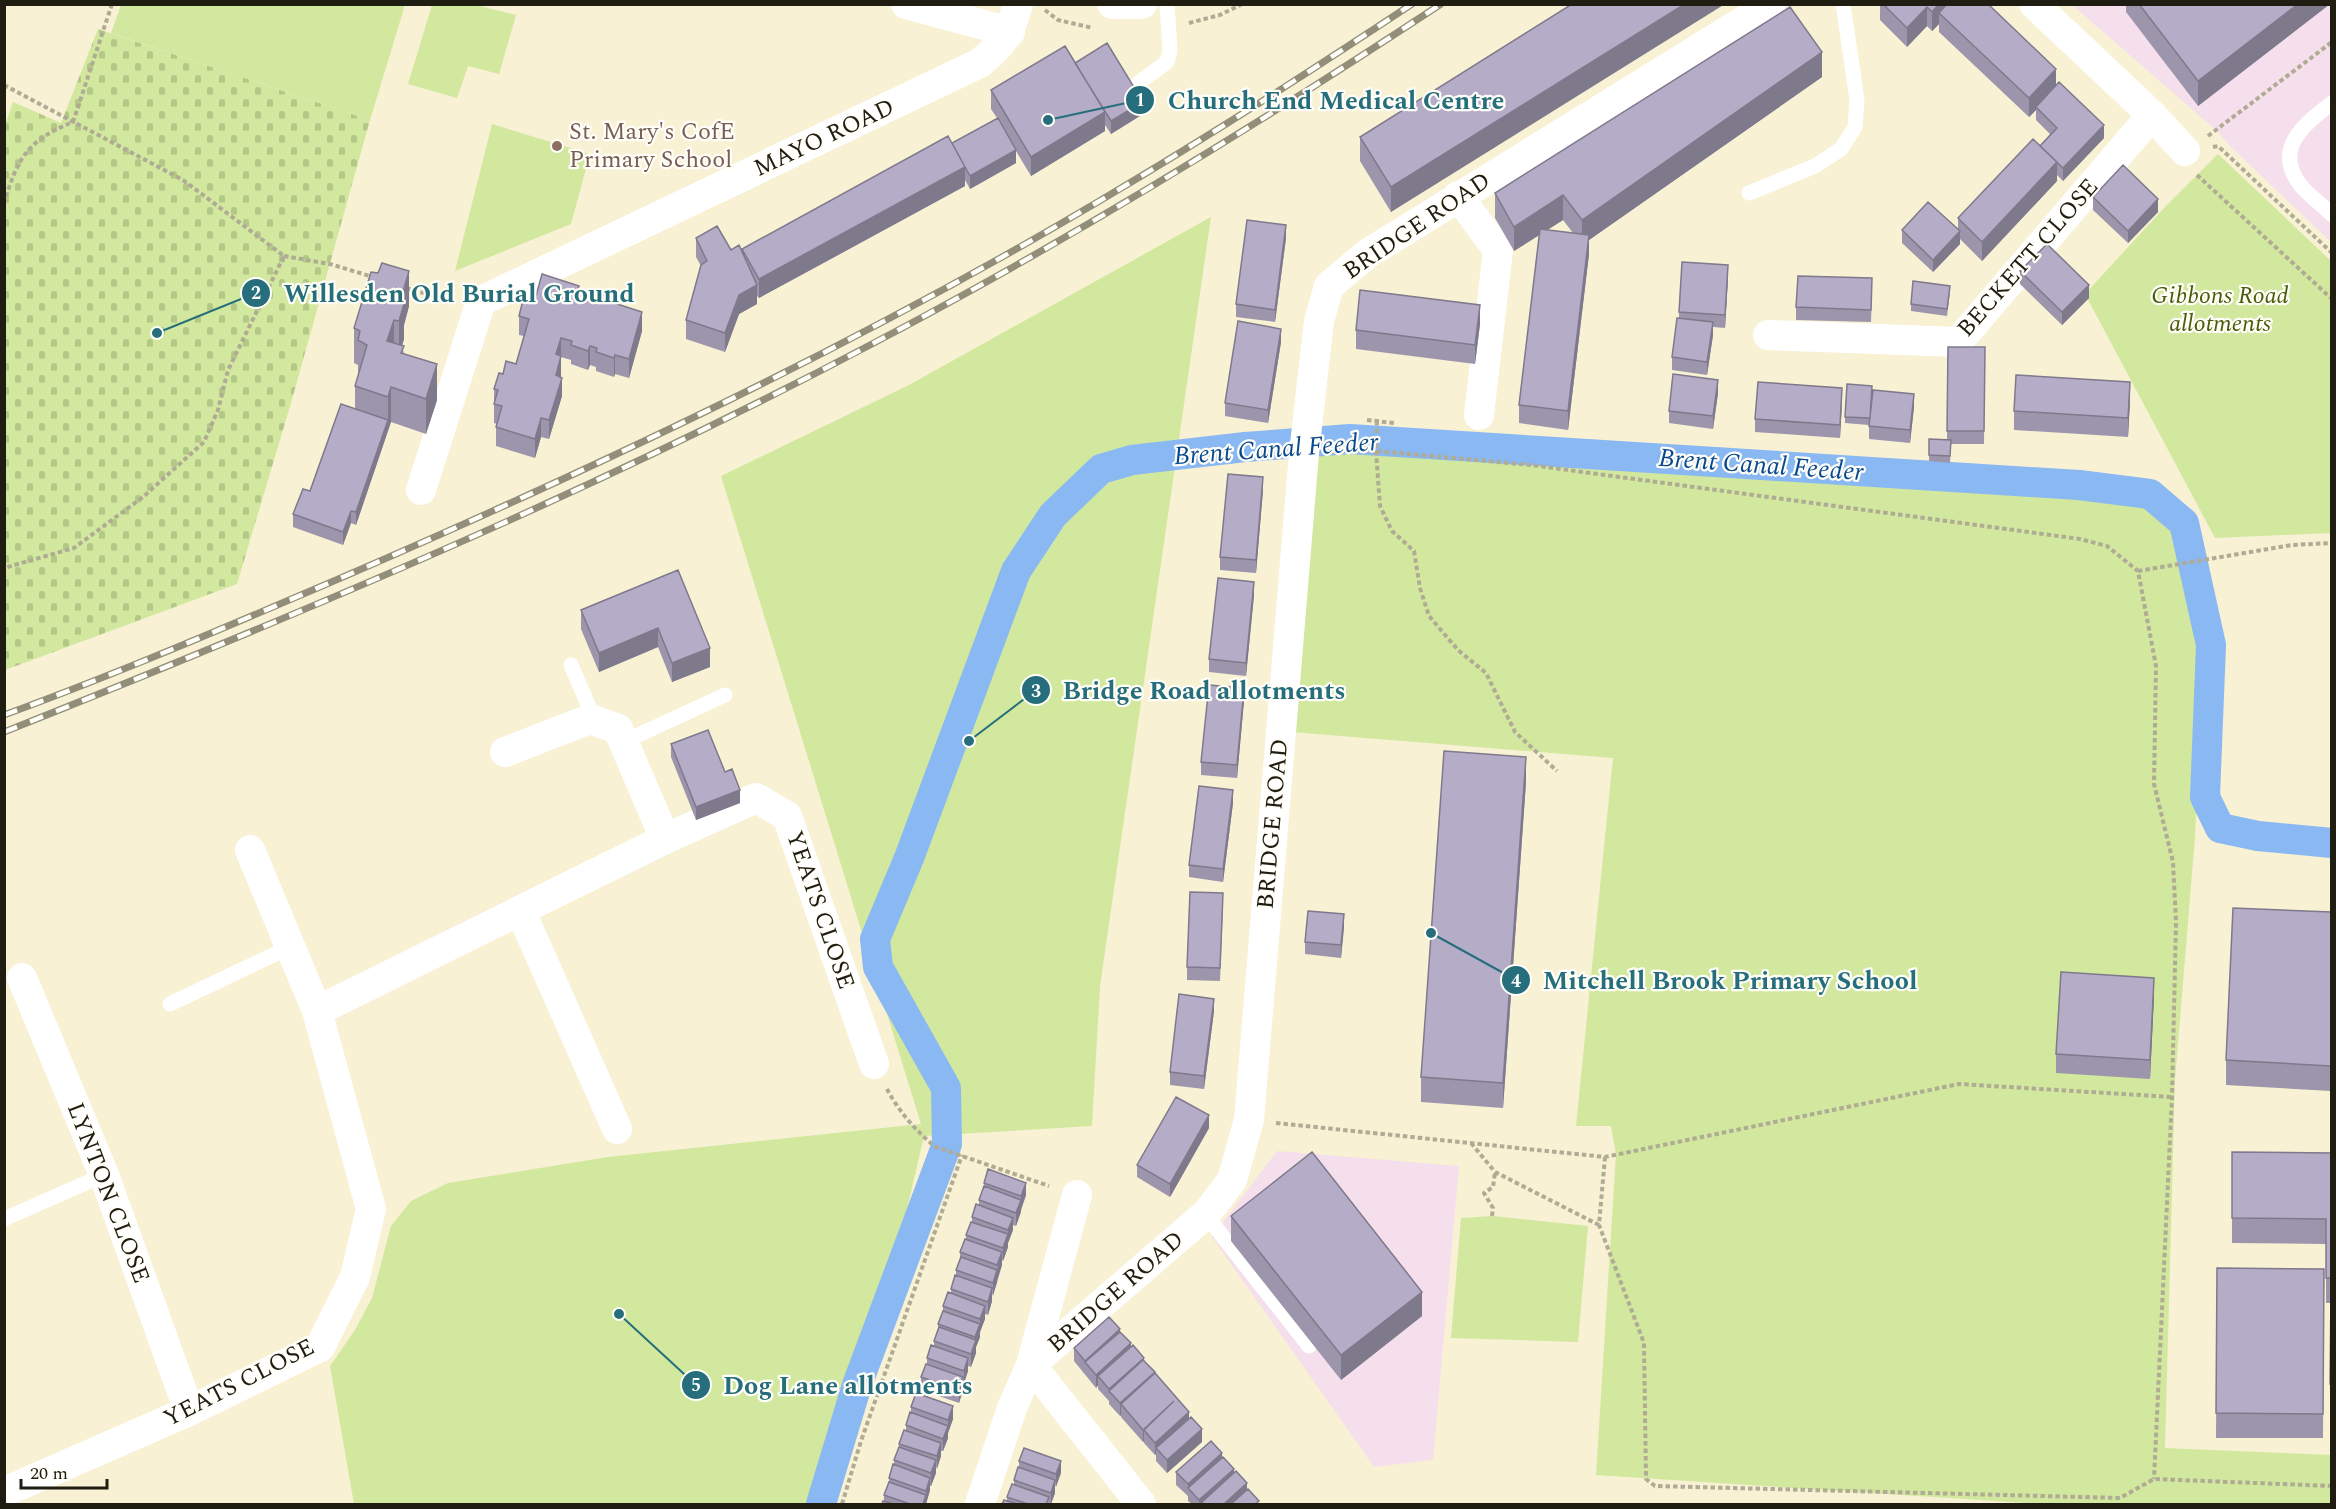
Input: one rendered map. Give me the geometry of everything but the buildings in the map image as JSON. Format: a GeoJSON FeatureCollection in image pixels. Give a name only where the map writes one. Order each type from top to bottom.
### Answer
{"type":"FeatureCollection","features":[{"type":"Feature","properties":{"kind":"street"},"geometry":{"type":"LineString","coordinates":[[906,4],[1024,15]]}},
{"type":"Feature","properties":{"kind":"street"},"geometry":{"type":"LineString","coordinates":[[1112,4],[1142,4]]}},
{"type":"Feature","properties":{"kind":"street","name":"BRIDGE ROAD"},"geometry":{"type":"LineString","coordinates":[[1031,1365],[1205,1214],[1232,1180],[1249,1120],[1304,453],[1318,321],[1329,286],[1367,254],[1771,4]]}},
{"type":"Feature","properties":{"kind":"street"},"geometry":{"type":"LineString","coordinates":[[2034,4],[2152,115],[2185,151]]}},
{"type":"Feature","properties":{"kind":"street","name":"MAYO ROAD"},"geometry":{"type":"LineString","coordinates":[[478,310],[481,301],[980,63],[1000,46],[1024,15]]}},
{"type":"Feature","properties":{"kind":"street","name":"BECKETT CLOSE"},"geometry":{"type":"LineString","coordinates":[[1768,335],[1958,342],[2152,115]]}},
{"type":"Feature","properties":{"kind":"street"},"geometry":{"type":"LineString","coordinates":[[1458,196],[1498,250],[1479,415]]}},
{"type":"Feature","properties":{"kind":"street"},"geometry":{"type":"LineString","coordinates":[[421,490],[478,310]]}},
{"type":"Feature","properties":{"kind":"street"},"geometry":{"type":"LineString","coordinates":[[505,752],[590,719],[618,729],[665,839]]}},
{"type":"Feature","properties":{"kind":"street","name":"YEATS CLOSE"},"geometry":{"type":"LineString","coordinates":[[317,1011],[665,839],[756,798],[787,816],[874,1064]]}},
{"type":"Feature","properties":{"kind":"street","name":"YEATS CLOSE"},"geometry":{"type":"LineString","coordinates":[[4,1492],[189,1411],[320,1347],[355,1277],[371,1209],[317,1011],[250,850]]}},
{"type":"Feature","properties":{"kind":"street"},"geometry":{"type":"LineString","coordinates":[[520,912],[617,1129]]}},
{"type":"Feature","properties":{"kind":"street","name":"LYNTON CLOSE"},"geometry":{"type":"LineString","coordinates":[[22,978],[104,1175],[189,1411]]}},
{"type":"Feature","properties":{"kind":"street"},"geometry":{"type":"LineString","coordinates":[[980,1504],[1012,1408],[1031,1365],[1077,1195]]}},
{"type":"Feature","properties":{"kind":"street"},"geometry":{"type":"LineString","coordinates":[[1031,1365],[1141,1504]]}},
{"type":"Feature","properties":{"kind":"lane"},"geometry":{"type":"LineString","coordinates":[[1137,84],[1167,62],[1170,51],[1167,4]]}},
{"type":"Feature","properties":{"kind":"lane"},"geometry":{"type":"LineString","coordinates":[[1749,193],[1815,166],[1841,149],[1855,127],[1857,100],[1843,4]]}},
{"type":"Feature","properties":{"kind":"lane"},"geometry":{"type":"LineString","coordinates":[[2331,103],[2297,133],[2290,155],[2291,166],[2302,186],[2331,215]]}},
{"type":"Feature","properties":{"kind":"lane"},"geometry":{"type":"LineString","coordinates":[[571,665],[595,721]]}},
{"type":"Feature","properties":{"kind":"lane"},"geometry":{"type":"LineString","coordinates":[[623,742],[725,695]]}},
{"type":"Feature","properties":{"kind":"lane"},"geometry":{"type":"LineString","coordinates":[[170,1004],[290,947]]}},
{"type":"Feature","properties":{"kind":"lane"},"geometry":{"type":"LineString","coordinates":[[4,1219],[104,1175]]}},
{"type":"Feature","properties":{"kind":"lane"},"geometry":{"type":"LineString","coordinates":[[1205,1214],[1309,1346]]}},
{"type":"Feature","properties":{"kind":"path"},"geometry":{"type":"LineString","coordinates":[[4,204],[10,183],[29,146],[53,130],[73,122],[112,4]]}},
{"type":"Feature","properties":{"kind":"path"},"geometry":{"type":"LineString","coordinates":[[1186,24],[1220,15],[1242,4]]}},
{"type":"Feature","properties":{"kind":"path"},"geometry":{"type":"LineString","coordinates":[[1024,15],[1058,20]]}},
{"type":"Feature","properties":{"kind":"path"},"geometry":{"type":"LineString","coordinates":[[2185,151],[2217,131],[2331,42]]}},
{"type":"Feature","properties":{"kind":"path"},"geometry":{"type":"LineString","coordinates":[[4,86],[183,180],[284,256],[330,264],[375,278]]}},
{"type":"Feature","properties":{"kind":"path"},"geometry":{"type":"LineString","coordinates":[[2185,151],[2218,146],[2331,253]]}},
{"type":"Feature","properties":{"kind":"path"},"geometry":{"type":"LineString","coordinates":[[2185,151],[2197,175],[2331,299]]}},
{"type":"Feature","properties":{"kind":"path"},"geometry":{"type":"LineString","coordinates":[[4,568],[74,548],[143,497],[204,442],[218,410],[228,370],[284,256]]}},
{"type":"Feature","properties":{"kind":"path"},"geometry":{"type":"LineString","coordinates":[[398,285],[478,310]]}},
{"type":"Feature","properties":{"kind":"path"},"geometry":{"type":"LineString","coordinates":[[1367,420],[1394,423]]}},
{"type":"Feature","properties":{"kind":"path"},"geometry":{"type":"LineString","coordinates":[[1377,421],[1376,451],[1380,506],[1392,531],[1414,550],[1420,588],[1429,616],[1458,650],[1486,673],[1515,732],[1557,771]]}},
{"type":"Feature","properties":{"kind":"path"},"geometry":{"type":"LineString","coordinates":[[1304,453],[1376,451],[1531,465],[2080,539],[2107,546],[2138,571],[2156,666],[2154,784],[2173,862],[2176,922],[2172,1097],[2154,1479]]}},
{"type":"Feature","properties":{"kind":"path"},"geometry":{"type":"LineString","coordinates":[[2138,571],[2292,545],[2331,543]]}},
{"type":"Feature","properties":{"kind":"path"},"geometry":{"type":"LineString","coordinates":[[874,1064],[894,1101],[928,1141],[936,1147],[1021,1178],[1077,1195]]}},
{"type":"Feature","properties":{"kind":"path"},"geometry":{"type":"LineString","coordinates":[[1249,1120],[1605,1157],[1959,1084],[2172,1097]]}},
{"type":"Feature","properties":{"kind":"path"},"geometry":{"type":"LineString","coordinates":[[1471,1143],[1495,1172],[1599,1224]]}},
{"type":"Feature","properties":{"kind":"path"},"geometry":{"type":"LineString","coordinates":[[842,1504],[861,1441],[962,1155]]}},
{"type":"Feature","properties":{"kind":"path"},"geometry":{"type":"LineString","coordinates":[[1605,1157],[1599,1224],[1644,1343],[1646,1479],[1655,1486],[2120,1498],[2154,1479],[2331,1486]]}},
{"type":"Feature","properties":{"kind":"path"},"geometry":{"type":"LineString","coordinates":[[1492,1216],[1493,1208],[1484,1192],[1493,1187],[1495,1172]]}},
{"type":"Feature","properties":{"kind":"shaded area"},"geometry":{"type":"Polygon","coordinates":[[[2072,5],[2331,5],[2331,242],[2217,131],[2072,5]]]}},
{"type":"Feature","properties":{"kind":"shaded area"},"geometry":{"type":"Polygon","coordinates":[[[1277,1151],[1459,1166],[1433,1460],[1374,1467],[1212,1237],[1277,1151]]]}},
{"type":"Feature","properties":{"kind":"green space"},"geometry":{"type":"Polygon","coordinates":[[[121,4],[405,5],[370,120],[111,33],[121,4]]]}},
{"type":"Feature","properties":{"kind":"green space"},"geometry":{"type":"Polygon","coordinates":[[[432,5],[476,5],[516,15],[499,74],[468,66],[457,98],[408,84],[432,5]]]}},
{"type":"Feature","properties":{"kind":"green space"},"geometry":{"type":"Polygon","coordinates":[[[98,29],[370,120],[291,403],[237,584],[5,670],[5,125],[13,102],[61,123],[98,29]]]}},
{"type":"Feature","properties":{"kind":"green space"},"geometry":{"type":"Polygon","coordinates":[[[492,124],[590,154],[571,224],[455,271],[492,124]]]}},
{"type":"Feature","properties":{"kind":"green space","name":"Gibbons Road allotments"},"geometry":{"type":"Polygon","coordinates":[[[2218,154],[2331,261],[2331,533],[2215,538],[2085,294],[2164,208],[2218,154]]]}},
{"type":"Feature","properties":{"kind":"green space"},"geometry":{"type":"Polygon","coordinates":[[[1211,217],[1100,986],[1092,1126],[924,1136],[897,1252],[856,1362],[811,1504],[354,1504],[330,1366],[355,1330],[372,1298],[391,1226],[411,1201],[448,1183],[608,1157],[921,1124],[721,476],[909,385],[1211,217]]]}},
{"type":"Feature","properties":{"kind":"green space"},"geometry":{"type":"Polygon","coordinates":[[[1357,430],[2156,484],[2179,537],[2204,647],[2195,837],[2175,1080],[2165,1448],[2331,1455],[2331,1504],[2040,1504],[1596,1475],[1616,1154],[1611,1126],[1576,1126],[1613,758],[1292,732],[1315,438],[1357,430]]]}},
{"type":"Feature","properties":{"kind":"green space"},"geometry":{"type":"Polygon","coordinates":[[[1492,1216],[1588,1226],[1578,1342],[1451,1338],[1461,1218],[1492,1216]]]}},
{"type":"Feature","properties":{"kind":"waterway","name":"Brent Canal Feeder"},"geometry":{"type":"LineString","coordinates":[[821,1504],[857,1385],[947,1144],[946,1088],[878,967],[875,939],[909,858],[1016,571],[1053,515],[1101,469],[1132,460],[1245,447],[1350,439],[2079,485],[2150,494],[2184,523],[2211,645],[2205,797],[2220,828],[2258,836],[2332,843]]}},
{"type":"Feature","properties":{"kind":"railway"},"geometry":{"type":"LineString","coordinates":[[4,715],[175,648],[439,535],[630,448],[819,355],[1005,256],[1096,203],[1255,106],[1412,4]]}},
{"type":"Feature","properties":{"kind":"railway"},"geometry":{"type":"LineString","coordinates":[[4,732],[224,643],[442,550],[550,502],[764,399],[943,306],[1160,182],[1441,4]]}},
{"type":"Feature","properties":{"kind":"place","name":"Church End Medical Centre"},"geometry":{"type":"Point","coordinates":[1048,120]}},
{"type":"Feature","properties":{"kind":"place","name":"St. Mary's CofE Primary School"},"geometry":{"type":"Point","coordinates":[557,146]}},
{"type":"Feature","properties":{"kind":"place","name":"Willesden Old Burial Ground"},"geometry":{"type":"Point","coordinates":[157,333]}},
{"type":"Feature","properties":{"kind":"place","name":"Bridge Road allotments"},"geometry":{"type":"Point","coordinates":[969,741]}},
{"type":"Feature","properties":{"kind":"place","name":"Mitchell Brook Primary School"},"geometry":{"type":"Point","coordinates":[1431,933]}},
{"type":"Feature","properties":{"kind":"place","name":"Dog Lane allotments"},"geometry":{"type":"Point","coordinates":[619,1314]}}]}
